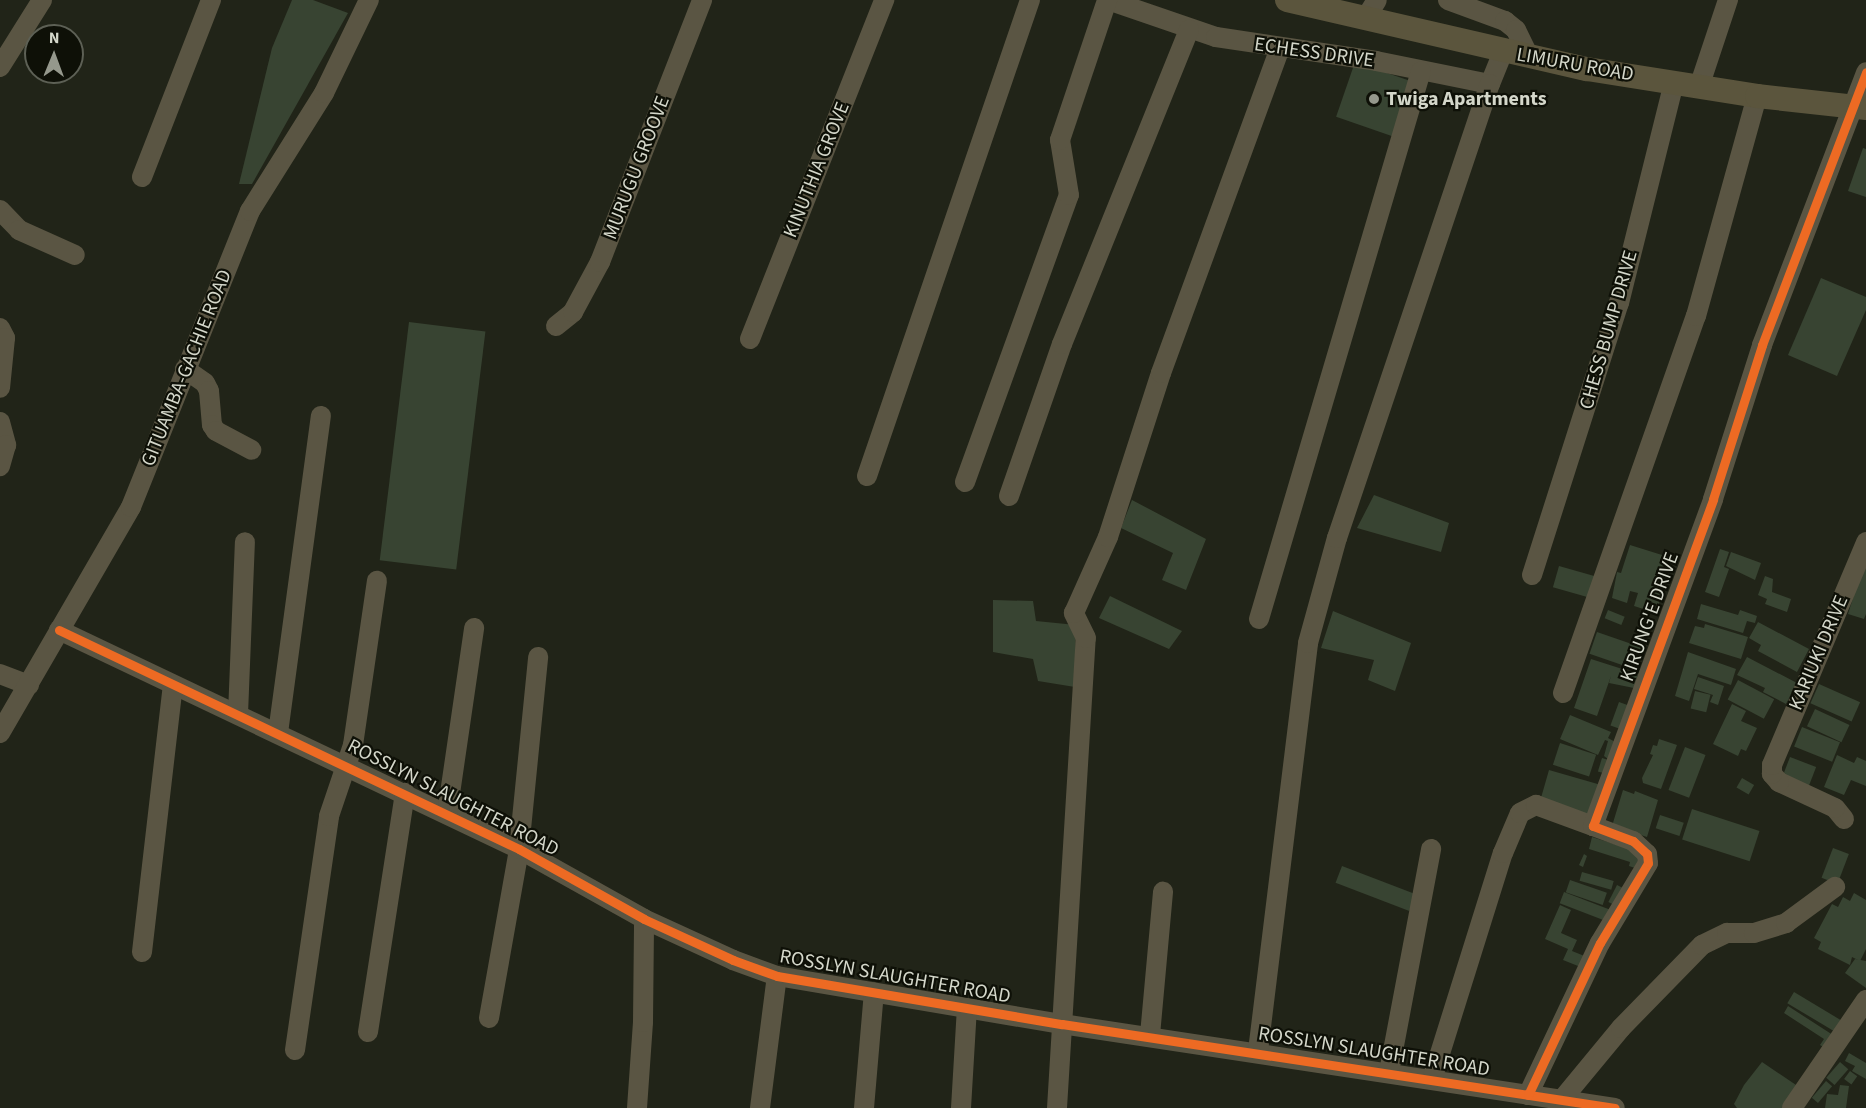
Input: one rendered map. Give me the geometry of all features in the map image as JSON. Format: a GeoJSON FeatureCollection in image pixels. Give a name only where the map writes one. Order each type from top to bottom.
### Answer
{"type":"FeatureCollection","features":[{"type":"Feature","properties":{"kind":"main road","name":"LIMURU ROAD"},"geometry":{"type":"LineString","coordinates":[[1291,0],[1371,9],[1503,52],[1529,57],[1757,96],[1860,107]]}},
{"type":"Feature","properties":{"kind":"street"},"geometry":{"type":"LineString","coordinates":[[0,67],[42,0]]}},
{"type":"Feature","properties":{"kind":"street"},"geometry":{"type":"LineString","coordinates":[[142,177],[211,0]]}},
{"type":"Feature","properties":{"kind":"street","name":"GITUAMBA-GACHIE ROAD"},"geometry":{"type":"LineString","coordinates":[[0,734],[131,507],[250,211],[324,93],[369,0]]}},
{"type":"Feature","properties":{"kind":"street","name":"MURUGU GROOVE"},"geometry":{"type":"LineString","coordinates":[[556,326],[573,312],[600,262],[702,0]]}},
{"type":"Feature","properties":{"kind":"street","name":"KINUTHIA GROVE"},"geometry":{"type":"LineString","coordinates":[[750,339],[884,0]]}},
{"type":"Feature","properties":{"kind":"street"},"geometry":{"type":"LineString","coordinates":[[867,476],[1030,0]]}},
{"type":"Feature","properties":{"kind":"street"},"geometry":{"type":"LineString","coordinates":[[965,482],[1069,195],[1059,140],[1108,0]]}},
{"type":"Feature","properties":{"kind":"street","name":"ECHESS DRIVE"},"geometry":{"type":"LineString","coordinates":[[1108,0],[1189,30],[1490,84]]}},
{"type":"Feature","properties":{"kind":"street"},"geometry":{"type":"LineString","coordinates":[[1448,0],[1505,21],[1516,30],[1529,57]]}},
{"type":"Feature","properties":{"kind":"street"},"geometry":{"type":"LineString","coordinates":[[1699,87],[1728,0]]}},
{"type":"Feature","properties":{"kind":"street"},"geometry":{"type":"LineString","coordinates":[[1009,496],[1062,344],[1189,30]]}},
{"type":"Feature","properties":{"kind":"street"},"geometry":{"type":"LineString","coordinates":[[1057,1108],[1086,638],[1074,613],[1108,537],[1161,373],[1280,48]]}},
{"type":"Feature","properties":{"kind":"street"},"geometry":{"type":"LineString","coordinates":[[1258,1051],[1308,643],[1336,538],[1490,84],[1503,52]]}},
{"type":"Feature","properties":{"kind":"street"},"geometry":{"type":"LineString","coordinates":[[1259,618],[1421,71]]}},
{"type":"Feature","properties":{"kind":"street","name":"KIRUNG'E DRIVE"},"geometry":{"type":"LineString","coordinates":[[1593,826],[1713,499],[1762,345],[1860,107],[1866,72]]}},
{"type":"Feature","properties":{"kind":"street","name":"CHESS BUMP DRIVE"},"geometry":{"type":"LineString","coordinates":[[1532,575],[1619,303],[1674,83]]}},
{"type":"Feature","properties":{"kind":"street"},"geometry":{"type":"LineString","coordinates":[[1563,693],[1696,316],[1757,96]]}},
{"type":"Feature","properties":{"kind":"street"},"geometry":{"type":"LineString","coordinates":[[0,210],[19,230],[75,255]]}},
{"type":"Feature","properties":{"kind":"street"},"geometry":{"type":"LineString","coordinates":[[0,328],[5,338],[0,388]]}},
{"type":"Feature","properties":{"kind":"street"},"geometry":{"type":"LineString","coordinates":[[185,369],[205,383],[209,391],[212,425],[216,431],[251,450]]}},
{"type":"Feature","properties":{"kind":"street"},"geometry":{"type":"LineString","coordinates":[[278,733],[321,416]]}},
{"type":"Feature","properties":{"kind":"street"},"geometry":{"type":"LineString","coordinates":[[0,422],[6,445],[0,466]]}},
{"type":"Feature","properties":{"kind":"street"},"geometry":{"type":"LineString","coordinates":[[238,714],[245,542]]}},
{"type":"Feature","properties":{"kind":"street","name":"KARIUKI DRIVE"},"geometry":{"type":"LineString","coordinates":[[1844,819],[1835,808],[1779,782],[1772,774],[1772,765],[1866,542]]}},
{"type":"Feature","properties":{"kind":"street"},"geometry":{"type":"LineString","coordinates":[[295,1050],[329,816],[344,764],[353,745],[377,581]]}},
{"type":"Feature","properties":{"kind":"street"},"geometry":{"type":"LineString","coordinates":[[447,814],[474,628]]}},
{"type":"Feature","properties":{"kind":"street","name":"ROSSLYN SLAUGHTER ROAD"},"geometry":{"type":"LineString","coordinates":[[59,630],[519,849],[644,919],[733,960],[777,976],[1062,1024],[1258,1051],[1528,1095],[1564,1097],[1616,1108]]}},
{"type":"Feature","properties":{"kind":"street"},"geometry":{"type":"LineString","coordinates":[[489,1018],[519,849],[538,657]]}},
{"type":"Feature","properties":{"kind":"street"},"geometry":{"type":"LineString","coordinates":[[0,674],[28,685]]}},
{"type":"Feature","properties":{"kind":"street"},"geometry":{"type":"LineString","coordinates":[[142,952],[173,686]]}},
{"type":"Feature","properties":{"kind":"street"},"geometry":{"type":"LineString","coordinates":[[368,1032],[405,793]]}},
{"type":"Feature","properties":{"kind":"street"},"geometry":{"type":"LineString","coordinates":[[1432,1079],[1503,853],[1520,813],[1536,805],[1633,841],[1647,854],[1648,863],[1600,943],[1528,1095]]}},
{"type":"Feature","properties":{"kind":"street"},"geometry":{"type":"LineString","coordinates":[[1389,1072],[1431,849]]}},
{"type":"Feature","properties":{"kind":"street"},"geometry":{"type":"LineString","coordinates":[[1564,1097],[1622,1028],[1702,945],[1727,933],[1754,933],[1786,923],[1835,887]]}},
{"type":"Feature","properties":{"kind":"street"},"geometry":{"type":"LineString","coordinates":[[1150,1035],[1163,892]]}},
{"type":"Feature","properties":{"kind":"street"},"geometry":{"type":"LineString","coordinates":[[637,1108],[644,1011],[644,919]]}},
{"type":"Feature","properties":{"kind":"street"},"geometry":{"type":"LineString","coordinates":[[760,1108],[777,976]]}},
{"type":"Feature","properties":{"kind":"street"},"geometry":{"type":"LineString","coordinates":[[864,1108],[874,992]]}},
{"type":"Feature","properties":{"kind":"street"},"geometry":{"type":"LineString","coordinates":[[1792,1108],[1866,1000]]}},
{"type":"Feature","properties":{"kind":"street"},"geometry":{"type":"LineString","coordinates":[[961,1108],[967,1008]]}},
{"type":"Feature","properties":{"kind":"building"},"geometry":{"type":"Polygon","coordinates":[[[292,0],[313,0],[348,13],[252,184],[239,184],[272,48],[292,0]]]}},
{"type":"Feature","properties":{"kind":"building","name":"Twiga Apartments"},"geometry":{"type":"Polygon","coordinates":[[[1355,62],[1413,82],[1394,137],[1336,117],[1355,62]]]}},
{"type":"Feature","properties":{"kind":"building"},"geometry":{"type":"Polygon","coordinates":[[[1863,148],[1866,149],[1866,197],[1848,191],[1863,148]]]}},
{"type":"Feature","properties":{"kind":"building"},"geometry":{"type":"Polygon","coordinates":[[[1821,278],[1866,297],[1866,310],[1837,376],[1788,355],[1821,278]]]}},
{"type":"Feature","properties":{"kind":"building"},"geometry":{"type":"Polygon","coordinates":[[[409,322],[485,331],[456,570],[380,560],[409,322]]]}},
{"type":"Feature","properties":{"kind":"building"},"geometry":{"type":"Polygon","coordinates":[[[1374,495],[1449,523],[1441,552],[1357,528],[1374,495]]]}},
{"type":"Feature","properties":{"kind":"building"},"geometry":{"type":"Polygon","coordinates":[[[1132,500],[1206,539],[1186,590],[1162,580],[1173,553],[1121,528],[1132,500]]]}},
{"type":"Feature","properties":{"kind":"building"},"geometry":{"type":"Polygon","coordinates":[[[1630,545],[1662,555],[1660,561],[1671,565],[1656,613],[1634,606],[1638,593],[1630,591],[1627,603],[1612,598],[1617,572],[1621,573],[1630,545]]]}},
{"type":"Feature","properties":{"kind":"building"},"geometry":{"type":"Polygon","coordinates":[[[1720,549],[1729,552],[1724,567],[1729,569],[1719,597],[1705,592],[1720,549]]]}},
{"type":"Feature","properties":{"kind":"building"},"geometry":{"type":"Polygon","coordinates":[[[1731,552],[1761,563],[1755,580],[1726,566],[1731,552]]]}},
{"type":"Feature","properties":{"kind":"building"},"geometry":{"type":"Polygon","coordinates":[[[1866,557],[1866,614],[1864,619],[1848,614],[1866,557]]]}},
{"type":"Feature","properties":{"kind":"building"},"geometry":{"type":"Polygon","coordinates":[[[1559,566],[1600,578],[1594,599],[1553,587],[1559,566]]]}},
{"type":"Feature","properties":{"kind":"building"},"geometry":{"type":"Polygon","coordinates":[[[1765,576],[1773,579],[1772,592],[1791,599],[1787,612],[1765,604],[1767,599],[1758,595],[1765,576]]]}},
{"type":"Feature","properties":{"kind":"building"},"geometry":{"type":"Polygon","coordinates":[[[1110,596],[1182,631],[1169,649],[1099,618],[1110,596]]]}},
{"type":"Feature","properties":{"kind":"building"},"geometry":{"type":"Polygon","coordinates":[[[993,600],[1033,601],[1036,621],[1076,625],[1075,687],[1038,681],[1033,659],[993,652],[993,600]]]}},
{"type":"Feature","properties":{"kind":"building"},"geometry":{"type":"Polygon","coordinates":[[[1701,604],[1738,615],[1740,610],[1757,616],[1755,623],[1747,621],[1743,633],[1697,619],[1701,604]]]}},
{"type":"Feature","properties":{"kind":"building"},"geometry":{"type":"Polygon","coordinates":[[[1608,610],[1625,617],[1621,625],[1605,618],[1608,610]]]}},
{"type":"Feature","properties":{"kind":"building"},"geometry":{"type":"Polygon","coordinates":[[[1333,611],[1411,643],[1395,691],[1368,680],[1374,660],[1321,648],[1333,611]]]}},
{"type":"Feature","properties":{"kind":"building"},"geometry":{"type":"Polygon","coordinates":[[[1758,622],[1809,649],[1797,672],[1758,651],[1761,645],[1749,638],[1758,622]]]}},
{"type":"Feature","properties":{"kind":"building"},"geometry":{"type":"Polygon","coordinates":[[[1705,624],[1748,637],[1741,659],[1689,643],[1695,626],[1704,628],[1705,624]]]}},
{"type":"Feature","properties":{"kind":"building"},"geometry":{"type":"Polygon","coordinates":[[[1597,632],[1643,648],[1636,670],[1590,654],[1597,632]]]}},
{"type":"Feature","properties":{"kind":"building"},"geometry":{"type":"Polygon","coordinates":[[[1688,652],[1736,669],[1731,685],[1698,674],[1689,701],[1675,696],[1688,652]]]}},
{"type":"Feature","properties":{"kind":"building"},"geometry":{"type":"Polygon","coordinates":[[[1747,657],[1797,683],[1786,704],[1763,692],[1765,688],[1737,675],[1747,657]]]}},
{"type":"Feature","properties":{"kind":"building"},"geometry":{"type":"Polygon","coordinates":[[[1591,659],[1638,674],[1634,688],[1609,683],[1611,676],[1597,716],[1574,708],[1591,659]]]}},
{"type":"Feature","properties":{"kind":"building"},"geometry":{"type":"Polygon","coordinates":[[[1698,677],[1724,686],[1718,705],[1710,702],[1713,695],[1694,689],[1698,677]]]}},
{"type":"Feature","properties":{"kind":"building"},"geometry":{"type":"Polygon","coordinates":[[[1738,680],[1774,699],[1764,719],[1728,699],[1738,680]]]}},
{"type":"Feature","properties":{"kind":"building"},"geometry":{"type":"Polygon","coordinates":[[[1819,684],[1860,702],[1852,721],[1810,703],[1819,684]]]}},
{"type":"Feature","properties":{"kind":"building"},"geometry":{"type":"Polygon","coordinates":[[[1695,691],[1711,695],[1706,712],[1691,708],[1695,691]]]}},
{"type":"Feature","properties":{"kind":"building"},"geometry":{"type":"Polygon","coordinates":[[[1619,702],[1630,706],[1622,730],[1610,725],[1619,702]]]}},
{"type":"Feature","properties":{"kind":"building"},"geometry":{"type":"Polygon","coordinates":[[[1732,704],[1746,711],[1741,721],[1757,728],[1746,751],[1741,749],[1738,756],[1713,744],[1732,704]]]}},
{"type":"Feature","properties":{"kind":"building"},"geometry":{"type":"Polygon","coordinates":[[[1815,709],[1849,725],[1841,742],[1807,726],[1815,709]]]}},
{"type":"Feature","properties":{"kind":"building"},"geometry":{"type":"Polygon","coordinates":[[[1570,715],[1611,732],[1608,738],[1617,743],[1608,759],[1604,756],[1608,741],[1605,740],[1598,755],[1560,739],[1570,715]]]}},
{"type":"Feature","properties":{"kind":"building"},"geometry":{"type":"Polygon","coordinates":[[[1802,727],[1840,742],[1832,762],[1794,746],[1802,727]]]}},
{"type":"Feature","properties":{"kind":"building"},"geometry":{"type":"Polygon","coordinates":[[[1659,739],[1677,745],[1661,789],[1643,783],[1642,778],[1653,755],[1650,754],[1653,745],[1657,746],[1659,739]]]}},
{"type":"Feature","properties":{"kind":"building"},"geometry":{"type":"Polygon","coordinates":[[[1560,743],[1596,755],[1589,777],[1553,765],[1560,743]]]}},
{"type":"Feature","properties":{"kind":"building"},"geometry":{"type":"Polygon","coordinates":[[[1685,747],[1706,755],[1689,798],[1669,790],[1685,747]]]}},
{"type":"Feature","properties":{"kind":"building"},"geometry":{"type":"Polygon","coordinates":[[[1837,755],[1854,763],[1857,757],[1866,761],[1866,786],[1851,780],[1844,795],[1824,787],[1837,755]]]}},
{"type":"Feature","properties":{"kind":"building"},"geometry":{"type":"Polygon","coordinates":[[[1790,757],[1816,767],[1807,791],[1781,781],[1790,757]]]}},
{"type":"Feature","properties":{"kind":"building"},"geometry":{"type":"Polygon","coordinates":[[[1602,758],[1612,761],[1607,774],[1598,771],[1602,758]]]}},
{"type":"Feature","properties":{"kind":"building"},"geometry":{"type":"Polygon","coordinates":[[[1549,770],[1603,785],[1594,816],[1540,801],[1549,770]]]}},
{"type":"Feature","properties":{"kind":"building"},"geometry":{"type":"Polygon","coordinates":[[[1742,778],[1754,785],[1749,795],[1736,788],[1742,778]]]}},
{"type":"Feature","properties":{"kind":"building"},"geometry":{"type":"Polygon","coordinates":[[[1623,790],[1634,794],[1635,791],[1658,800],[1647,837],[1612,826],[1623,790]]]}},
{"type":"Feature","properties":{"kind":"building"},"geometry":{"type":"Polygon","coordinates":[[[1692,809],[1760,831],[1750,861],[1682,839],[1692,809]]]}},
{"type":"Feature","properties":{"kind":"building"},"geometry":{"type":"Polygon","coordinates":[[[1660,815],[1684,823],[1679,836],[1656,828],[1660,815]]]}},
{"type":"Feature","properties":{"kind":"building"},"geometry":{"type":"Polygon","coordinates":[[[1592,837],[1646,854],[1641,870],[1629,866],[1630,862],[1589,849],[1592,837]]]}},
{"type":"Feature","properties":{"kind":"building"},"geometry":{"type":"Polygon","coordinates":[[[1833,848],[1849,854],[1837,884],[1822,878],[1833,848]]]}},
{"type":"Feature","properties":{"kind":"building"},"geometry":{"type":"Polygon","coordinates":[[[1584,854],[1587,856],[1583,867],[1579,865],[1584,854]]]}},
{"type":"Feature","properties":{"kind":"building"},"geometry":{"type":"Polygon","coordinates":[[[1342,866],[1416,894],[1409,911],[1336,883],[1342,866]]]}},
{"type":"Feature","properties":{"kind":"building"},"geometry":{"type":"Polygon","coordinates":[[[1582,872],[1614,881],[1611,890],[1580,881],[1582,872]]]}},
{"type":"Feature","properties":{"kind":"building"},"geometry":{"type":"Polygon","coordinates":[[[1570,880],[1607,893],[1603,905],[1566,892],[1570,880]]]}},
{"type":"Feature","properties":{"kind":"building"},"geometry":{"type":"Polygon","coordinates":[[[1617,885],[1627,890],[1618,907],[1608,902],[1617,885]]]}},
{"type":"Feature","properties":{"kind":"building"},"geometry":{"type":"Polygon","coordinates":[[[1564,892],[1615,912],[1611,923],[1560,903],[1564,892]]]}},
{"type":"Feature","properties":{"kind":"building"},"geometry":{"type":"Polygon","coordinates":[[[1854,893],[1866,900],[1866,949],[1860,961],[1852,957],[1850,965],[1818,949],[1821,942],[1814,938],[1832,904],[1838,907],[1843,897],[1850,901],[1854,893]]]}},
{"type":"Feature","properties":{"kind":"building"},"geometry":{"type":"Polygon","coordinates":[[[1560,905],[1571,910],[1561,933],[1577,940],[1572,951],[1587,957],[1583,968],[1563,960],[1568,949],[1545,939],[1560,905]]]}},
{"type":"Feature","properties":{"kind":"building"},"geometry":{"type":"Polygon","coordinates":[[[1855,959],[1866,961],[1866,988],[1845,973],[1855,959]]]}},
{"type":"Feature","properties":{"kind":"building"},"geometry":{"type":"Polygon","coordinates":[[[1794,992],[1846,1023],[1840,1035],[1787,1003],[1794,992]]]}},
{"type":"Feature","properties":{"kind":"building"},"geometry":{"type":"Polygon","coordinates":[[[1788,1006],[1836,1037],[1828,1050],[1820,1045],[1824,1039],[1784,1013],[1788,1006]]]}},
{"type":"Feature","properties":{"kind":"building"},"geometry":{"type":"Polygon","coordinates":[[[1849,1053],[1866,1063],[1866,1079],[1852,1071],[1855,1066],[1845,1061],[1849,1053]]]}},
{"type":"Feature","properties":{"kind":"building"},"geometry":{"type":"Polygon","coordinates":[[[1762,1062],[1799,1087],[1785,1108],[1737,1108],[1734,1104],[1744,1085],[1762,1062]]]}},
{"type":"Feature","properties":{"kind":"building"},"geometry":{"type":"Polygon","coordinates":[[[1840,1062],[1848,1069],[1835,1085],[1826,1078],[1840,1062]]]}},
{"type":"Feature","properties":{"kind":"building"},"geometry":{"type":"Polygon","coordinates":[[[1850,1071],[1857,1076],[1851,1084],[1844,1079],[1850,1071]]]}},
{"type":"Feature","properties":{"kind":"building"},"geometry":{"type":"Polygon","coordinates":[[[1826,1081],[1832,1086],[1818,1103],[1812,1098],[1826,1081]]]}},
{"type":"Feature","properties":{"kind":"building"},"geometry":{"type":"Polygon","coordinates":[[[1840,1085],[1849,1086],[1846,1108],[1825,1108],[1827,1094],[1838,1095],[1840,1085]]]}},
{"type":"Feature","properties":{"kind":"cycle path"},"geometry":{"type":"LineString","coordinates":[[1528,1095],[1600,943],[1648,863],[1647,854],[1633,841],[1593,826],[1713,499],[1762,345],[1866,72]]}},
{"type":"Feature","properties":{"kind":"cycle path"},"geometry":{"type":"LineString","coordinates":[[59,630],[519,849],[644,919],[733,960],[777,976],[1062,1024],[1615,1108]]}},
{"type":"Feature","properties":{"kind":"place","name":"Twiga Apartments"},"geometry":{"type":"Point","coordinates":[1374,99]}}]}
